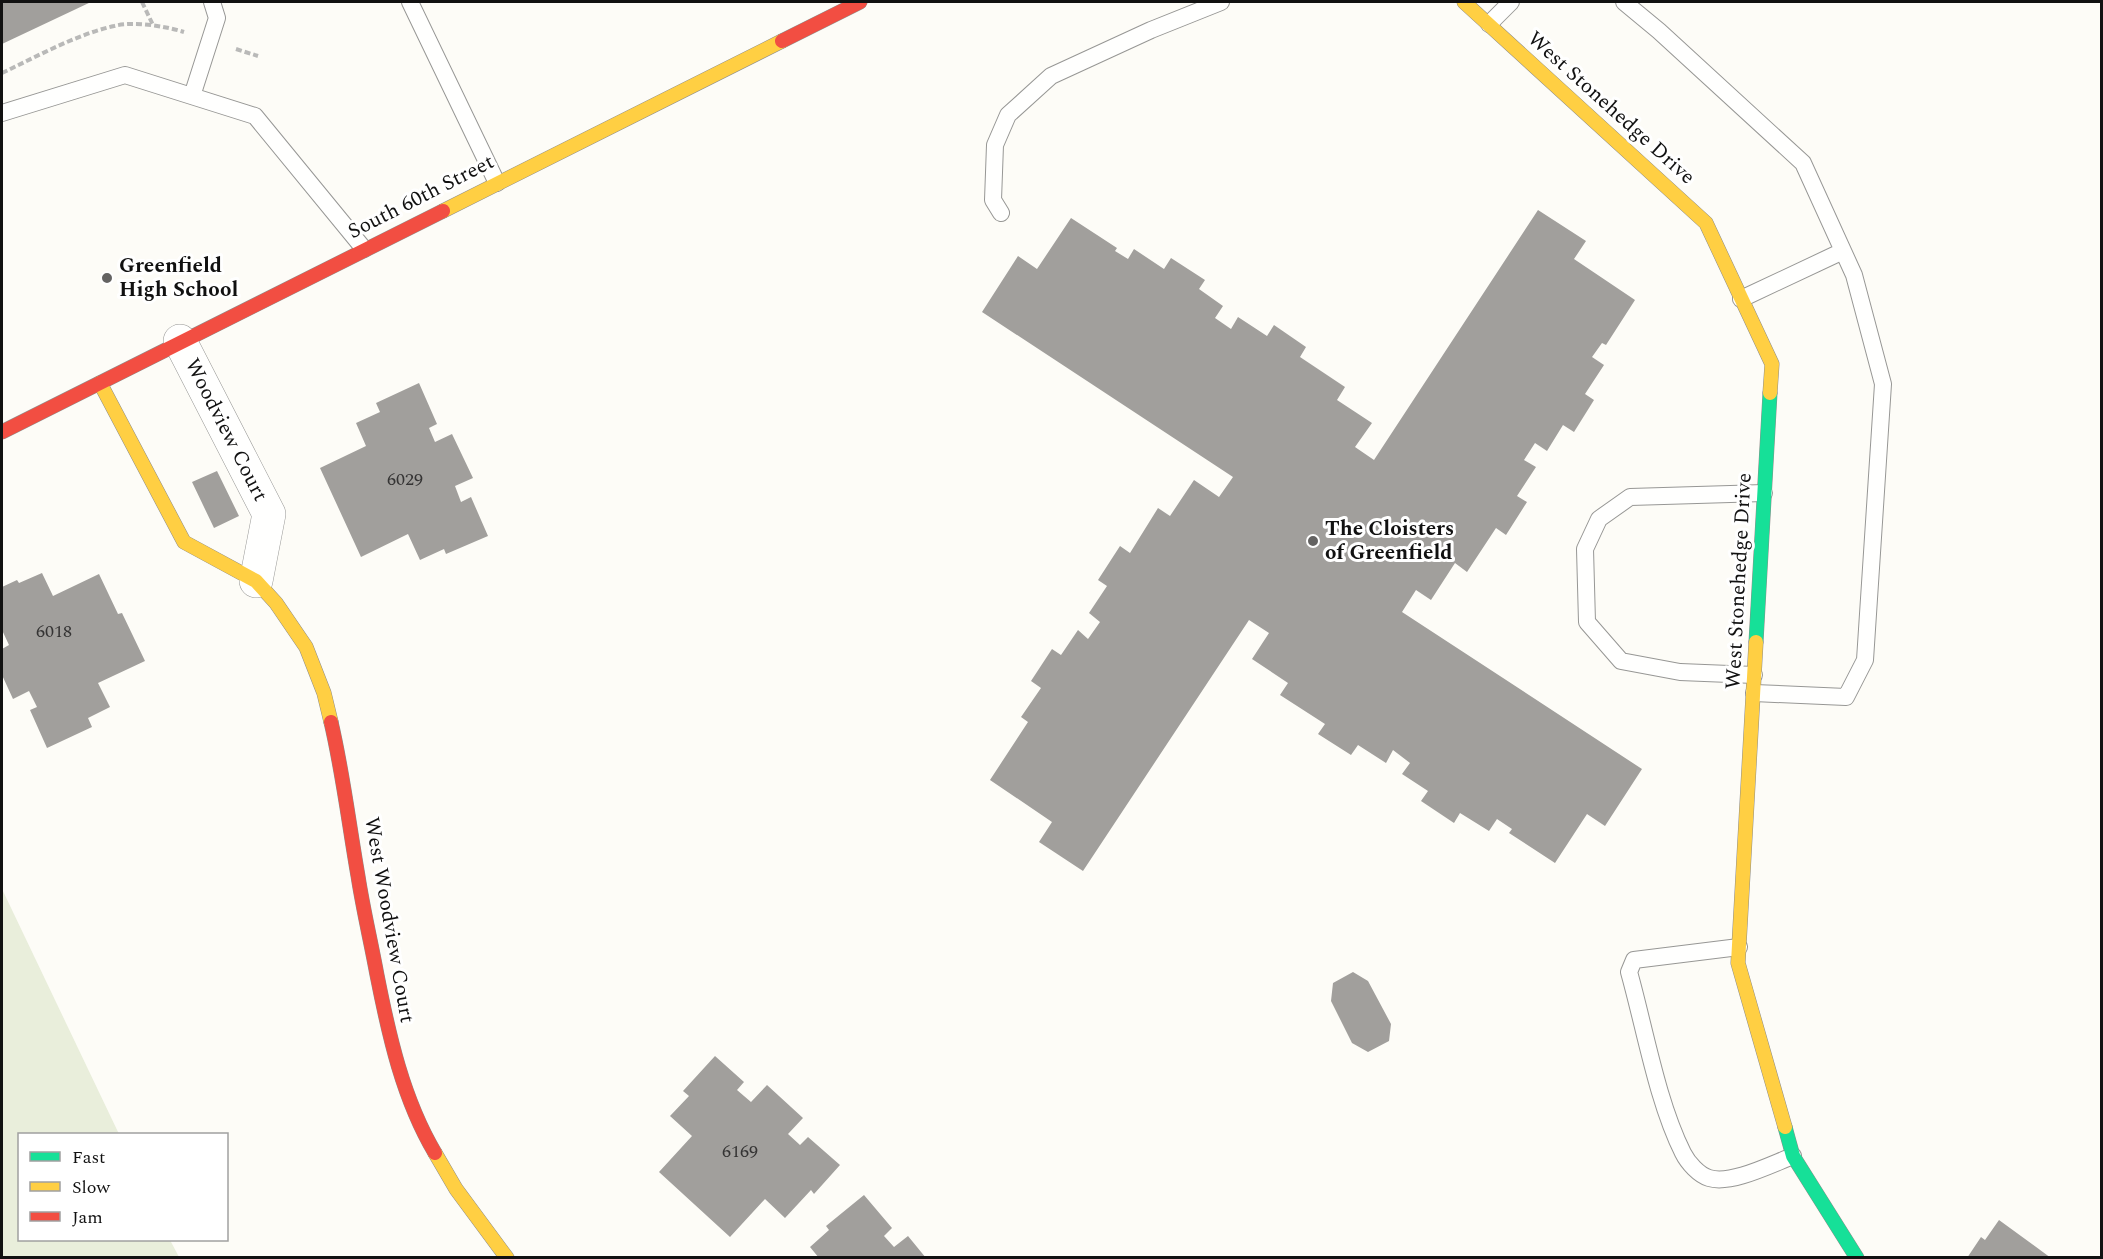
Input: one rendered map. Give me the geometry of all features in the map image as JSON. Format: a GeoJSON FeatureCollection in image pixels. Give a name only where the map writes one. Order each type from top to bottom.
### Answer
{"type":"FeatureCollection","features":[{"type":"Feature","properties":{"kind":"street","name":"South 60th Street"},"geometry":{"type":"LineString","coordinates":[[2,432],[860,2]]}},
{"type":"Feature","properties":{"kind":"street","name":"West Stonehedge Drive"},"geometry":{"type":"LineString","coordinates":[[1464,2],[1706,223],[1772,364],[1738,963],[1793,1156],[1857,1257]]}},
{"type":"Feature","properties":{"kind":"street","name":"Woodview Court"},"geometry":{"type":"LineString","coordinates":[[180,341],[269,514],[256,581]]}},
{"type":"Feature","properties":{"kind":"street"},"geometry":{"type":"LineString","coordinates":[[100,383],[184,542],[256,581]]}},
{"type":"Feature","properties":{"kind":"street","name":"West Woodview Court"},"geometry":{"type":"LineString","coordinates":[[256,581],[276,603],[306,646],[324,693],[340,762],[358,879],[390,1039],[409,1098],[426,1138],[456,1189],[507,1257]]}},
{"type":"Feature","properties":{"kind":"lane"},"geometry":{"type":"LineString","coordinates":[[192,96],[217,18],[212,2]]}},
{"type":"Feature","properties":{"kind":"lane"},"geometry":{"type":"LineString","coordinates":[[410,2],[497,183]]}},
{"type":"Feature","properties":{"kind":"lane"},"geometry":{"type":"LineString","coordinates":[[1001,213],[993,200],[995,145],[1008,115],[1051,76],[1151,30],[1221,2]]}},
{"type":"Feature","properties":{"kind":"lane"},"geometry":{"type":"LineString","coordinates":[[1489,24],[1511,2]]}},
{"type":"Feature","properties":{"kind":"lane"},"geometry":{"type":"LineString","coordinates":[[1624,2],[1659,31],[1803,163],[1854,275],[1883,384],[1865,660],[1846,698],[1754,693]]}},
{"type":"Feature","properties":{"kind":"lane"},"geometry":{"type":"LineString","coordinates":[[2,113],[126,75],[255,116],[364,249]]}},
{"type":"Feature","properties":{"kind":"lane"},"geometry":{"type":"LineString","coordinates":[[1741,299],[1843,251]]}},
{"type":"Feature","properties":{"kind":"lane"},"geometry":{"type":"LineString","coordinates":[[1754,675],[1680,672],[1621,661],[1587,622],[1585,549],[1599,519],[1630,497],[1764,493]]}},
{"type":"Feature","properties":{"kind":"lane"},"geometry":{"type":"LineString","coordinates":[[1739,947],[1634,960],[1629,972],[1665,1108],[1684,1155],[1696,1171],[1708,1178],[1721,1180],[1751,1172],[1793,1156]]}},
{"type":"Feature","properties":{"kind":"path"},"geometry":{"type":"LineString","coordinates":[[142,2],[153,25]]}},
{"type":"Feature","properties":{"kind":"path"},"geometry":{"type":"LineString","coordinates":[[2,73],[86,34],[116,25],[153,25],[176,29]]}},
{"type":"Feature","properties":{"kind":"green space"},"geometry":{"type":"Polygon","coordinates":[[[2,889],[119,1133],[18,1133],[18,1241],[171,1241],[179,1257],[2,1257],[2,889]]]}},
{"type":"Feature","properties":{"kind":"building"},"geometry":{"type":"Polygon","coordinates":[[[2,2],[91,2],[2,44],[2,2]]]}},
{"type":"Feature","properties":{"kind":"building","name":"The Cloisters of Greenfield"},"geometry":{"type":"Polygon","coordinates":[[[1538,210],[1586,241],[1574,259],[1635,300],[1606,345],[1602,343],[1592,357],[1604,365],[1585,394],[1594,400],[1574,432],[1563,425],[1547,451],[1535,443],[1524,460],[1536,467],[1517,496],[1527,502],[1506,535],[1496,528],[1467,572],[1455,563],[1431,600],[1416,590],[1402,612],[1642,769],[1605,826],[1587,814],[1555,863],[1509,833],[1512,829],[1497,819],[1489,831],[1460,813],[1454,823],[1421,801],[1428,791],[1402,774],[1410,763],[1393,750],[1386,763],[1358,745],[1351,755],[1318,734],[1325,724],[1280,695],[1288,683],[1252,659],[1269,633],[1249,620],[1083,871],[1039,842],[1052,822],[990,780],[1028,722],[1021,717],[1041,688],[1031,681],[1052,649],[1061,655],[1078,630],[1088,639],[1100,622],[1089,613],[1107,586],[1098,580],[1120,546],[1130,553],[1158,508],[1170,516],[1194,480],[1219,497],[1233,477],[982,312],[1018,256],[1037,269],[1071,218],[1117,248],[1115,251],[1128,259],[1134,249],[1164,269],[1171,258],[1205,280],[1199,289],[1223,306],[1215,318],[1231,329],[1238,317],[1267,336],[1274,325],[1306,347],[1300,357],[1345,387],[1337,400],[1372,423],[1355,447],[1374,460],[1538,210]]]}},
{"type":"Feature","properties":{"kind":"building"},"geometry":{"type":"Polygon","coordinates":[[[419,383],[437,424],[429,428],[435,442],[452,434],[473,478],[455,486],[461,502],[471,497],[488,536],[446,554],[444,549],[420,560],[408,534],[361,557],[320,468],[366,446],[356,423],[380,412],[376,403],[419,383]]]}},
{"type":"Feature","properties":{"kind":"building"},"geometry":{"type":"Polygon","coordinates":[[[217,471],[239,516],[214,528],[192,482],[217,471]]]}},
{"type":"Feature","properties":{"kind":"building"},"geometry":{"type":"Polygon","coordinates":[[[42,573],[53,596],[99,574],[118,614],[122,613],[145,661],[98,683],[110,707],[88,718],[92,727],[47,748],[30,710],[37,707],[29,691],[13,699],[2,675],[2,649],[9,645],[2,630],[2,587],[17,580],[19,583],[42,573]]]}},
{"type":"Feature","properties":{"kind":"building"},"geometry":{"type":"Polygon","coordinates":[[[1353,972],[1368,981],[1391,1024],[1389,1041],[1368,1052],[1352,1043],[1331,1001],[1333,983],[1353,972]]]}},
{"type":"Feature","properties":{"kind":"building"},"geometry":{"type":"Polygon","coordinates":[[[715,1056],[744,1082],[737,1090],[751,1102],[767,1085],[803,1118],[788,1134],[800,1145],[808,1137],[840,1165],[814,1194],[811,1190],[785,1218],[765,1199],[730,1237],[659,1172],[692,1136],[670,1116],[689,1096],[683,1091],[715,1056]]]}},
{"type":"Feature","properties":{"kind":"building"},"geometry":{"type":"Polygon","coordinates":[[[864,1195],[892,1228],[884,1236],[894,1247],[908,1236],[926,1258],[819,1258],[810,1247],[829,1230],[826,1226],[864,1195]]]}},
{"type":"Feature","properties":{"kind":"building"},"geometry":{"type":"Polygon","coordinates":[[[1999,1220],[2051,1258],[1967,1258],[1981,1237],[1985,1240],[1999,1220]]]}},
{"type":"Feature","properties":{"kind":"traffic: fast"},"geometry":{"type":"LineString","coordinates":[[1756,642],[1770,393]]}},
{"type":"Feature","properties":{"kind":"traffic: fast"},"geometry":{"type":"LineString","coordinates":[[1785,1127],[1793,1156],[1857,1258]]}},
{"type":"Feature","properties":{"kind":"traffic: slow"},"geometry":{"type":"LineString","coordinates":[[1464,2],[1706,223],[1772,364],[1770,393]]}},
{"type":"Feature","properties":{"kind":"traffic: slow"},"geometry":{"type":"LineString","coordinates":[[443,211],[782,41]]}},
{"type":"Feature","properties":{"kind":"traffic: slow"},"geometry":{"type":"LineString","coordinates":[[100,383],[184,542],[256,581],[276,603],[306,647],[324,693],[331,722]]}},
{"type":"Feature","properties":{"kind":"traffic: slow"},"geometry":{"type":"LineString","coordinates":[[1756,642],[1738,963],[1785,1127]]}},
{"type":"Feature","properties":{"kind":"traffic: slow"},"geometry":{"type":"LineString","coordinates":[[435,1153],[456,1189],[507,1258]]}},
{"type":"Feature","properties":{"kind":"traffic: jam"},"geometry":{"type":"LineString","coordinates":[[782,41],[860,2]]}},
{"type":"Feature","properties":{"kind":"traffic: jam"},"geometry":{"type":"LineString","coordinates":[[2,432],[443,211]]}},
{"type":"Feature","properties":{"kind":"traffic: jam"},"geometry":{"type":"LineString","coordinates":[[331,722],[362,901],[398,1067],[414,1111],[435,1153]]}},
{"type":"Feature","properties":{"kind":"place","name":"Greenfield High School"},"geometry":{"type":"Point","coordinates":[107,278]}},
{"type":"Feature","properties":{"kind":"place","name":"The Cloisters of Greenfield"},"geometry":{"type":"Point","coordinates":[1313,541]}}]}
